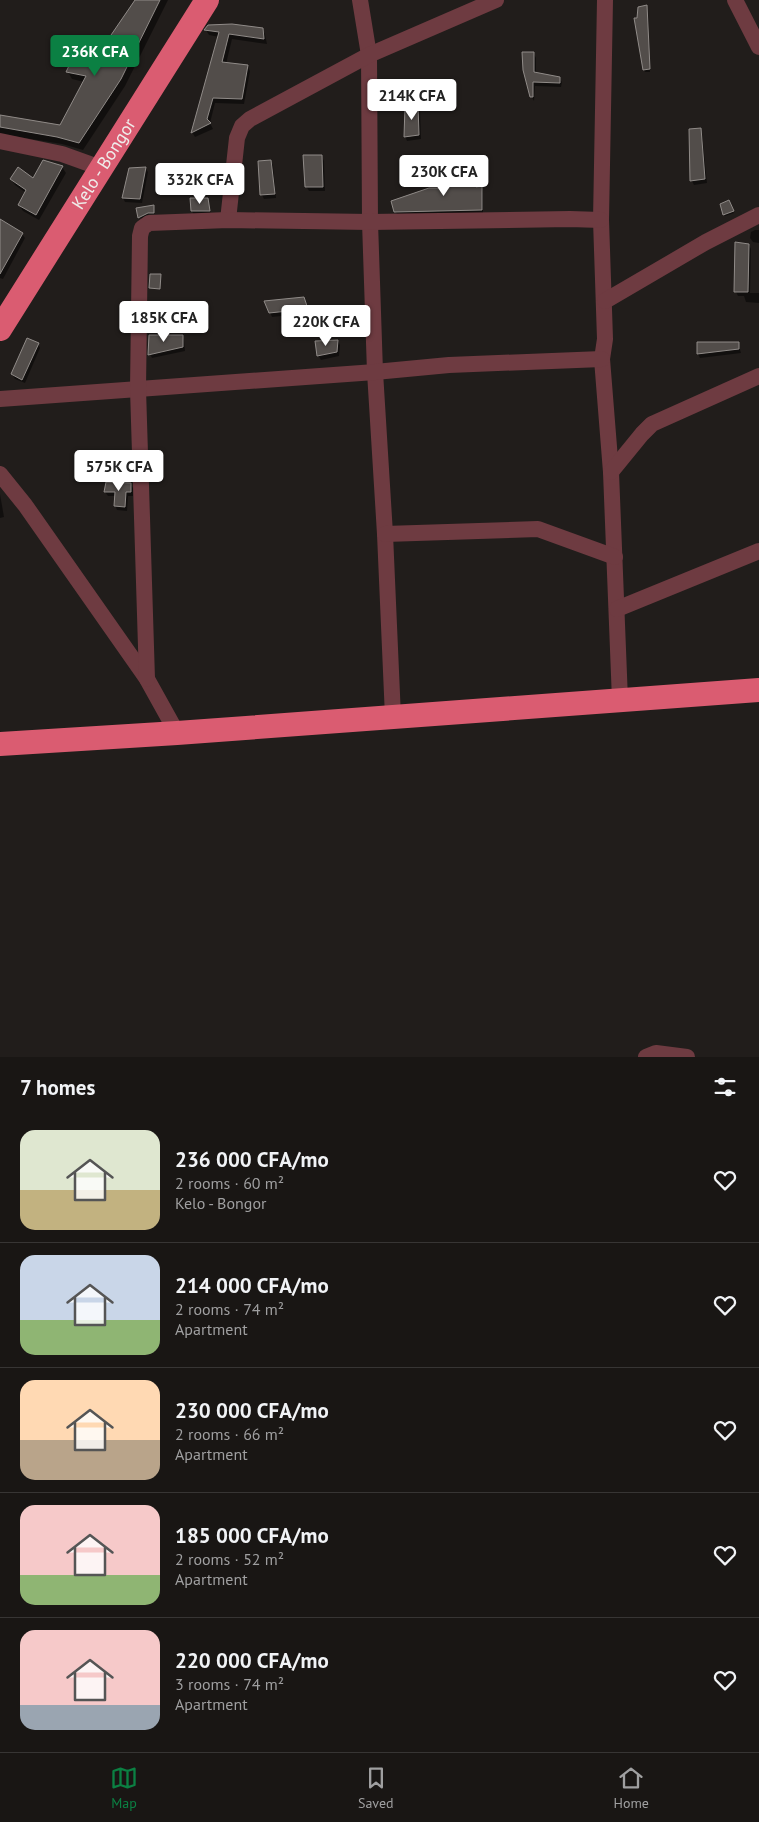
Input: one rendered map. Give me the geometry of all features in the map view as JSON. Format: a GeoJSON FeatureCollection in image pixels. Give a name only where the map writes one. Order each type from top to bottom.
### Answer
{"type":"FeatureCollection","features":[{"type":"Feature","properties":{"kind":"highway","name":"Kelo - Bongor"},"geometry":{"type":"LineString","coordinates":[[0,329],[208,0]]}},
{"type":"Feature","properties":{"kind":"highway"},"geometry":{"type":"LineString","coordinates":[[0,744],[177,733],[759,690]]}},
{"type":"Feature","properties":{"kind":"street"},"geometry":{"type":"LineString","coordinates":[[360,0],[369,55],[370,222],[375,372],[385,534],[393,717]]}},
{"type":"Feature","properties":{"kind":"street"},"geometry":{"type":"LineString","coordinates":[[228,220],[237,138],[242,126],[250,119],[369,55],[496,0]]}},
{"type":"Feature","properties":{"kind":"street"},"geometry":{"type":"LineString","coordinates":[[605,0],[601,220],[605,339],[602,359],[611,472],[620,700]]}},
{"type":"Feature","properties":{"kind":"street"},"geometry":{"type":"LineString","coordinates":[[735,0],[759,47]]}},
{"type":"Feature","properties":{"kind":"street"},"geometry":{"type":"LineString","coordinates":[[0,141],[62,154],[101,168]]}},
{"type":"Feature","properties":{"kind":"street"},"geometry":{"type":"LineString","coordinates":[[604,301],[706,242],[759,215]]}},
{"type":"Feature","properties":{"kind":"street"},"geometry":{"type":"LineString","coordinates":[[147,679],[138,389],[140,236],[142,228],[149,223],[228,220],[370,222],[601,220]]}},
{"type":"Feature","properties":{"kind":"street"},"geometry":{"type":"LineString","coordinates":[[0,399],[449,365],[602,359]]}},
{"type":"Feature","properties":{"kind":"street"},"geometry":{"type":"LineString","coordinates":[[611,472],[646,428],[652,424],[759,376]]}},
{"type":"Feature","properties":{"kind":"street"},"geometry":{"type":"LineString","coordinates":[[0,474],[25,506],[147,679],[177,733]]}},
{"type":"Feature","properties":{"kind":"street"},"geometry":{"type":"LineString","coordinates":[[385,534],[538,529],[615,556]]}},
{"type":"Feature","properties":{"kind":"street"},"geometry":{"type":"LineString","coordinates":[[617,609],[759,551]]}},
{"type":"Feature","properties":{"kind":"street"},"geometry":{"type":"LineString","coordinates":[[646,1057],[656,1053],[687,1057]]}},
{"type":"Feature","properties":{"kind":"building"},"geometry":{"type":"Polygon","coordinates":[[[135,0],[160,0],[121,79],[79,143],[57,137],[0,127],[0,115],[60,125],[86,76],[66,72],[78,47],[98,54],[135,0]]]}},
{"type":"Feature","properties":{"kind":"building"},"geometry":{"type":"Polygon","coordinates":[[[647,5],[650,69],[643,70],[634,18],[637,18],[638,7],[647,5]]]}},
{"type":"Feature","properties":{"kind":"building"},"geometry":{"type":"Polygon","coordinates":[[[232,24],[263,28],[264,39],[229,34],[222,62],[248,65],[242,99],[213,98],[207,119],[211,123],[191,133],[219,32],[204,30],[208,25],[232,24]]]}},
{"type":"Feature","properties":{"kind":"building"},"geometry":{"type":"Polygon","coordinates":[[[522,52],[534,52],[534,72],[560,77],[560,83],[533,82],[533,97],[530,97],[523,70],[522,52]]]}},
{"type":"Feature","properties":{"kind":"building"},"geometry":{"type":"Polygon","coordinates":[[[418,104],[419,135],[404,137],[405,106],[418,104]]]}},
{"type":"Feature","properties":{"kind":"building"},"geometry":{"type":"Polygon","coordinates":[[[701,128],[705,179],[690,181],[689,129],[701,128]]]}},
{"type":"Feature","properties":{"kind":"building"},"geometry":{"type":"Polygon","coordinates":[[[303,155],[322,155],[323,187],[305,187],[303,155]]]}},
{"type":"Feature","properties":{"kind":"building"},"geometry":{"type":"Polygon","coordinates":[[[43,160],[63,166],[36,215],[18,205],[26,190],[10,179],[18,167],[33,178],[43,160]]]}},
{"type":"Feature","properties":{"kind":"building"},"geometry":{"type":"Polygon","coordinates":[[[271,160],[275,194],[260,195],[258,161],[271,160]]]}},
{"type":"Feature","properties":{"kind":"building"},"geometry":{"type":"Polygon","coordinates":[[[146,167],[140,199],[122,198],[129,168],[146,167]]]}},
{"type":"Feature","properties":{"kind":"building"},"geometry":{"type":"Polygon","coordinates":[[[446,174],[473,176],[476,187],[482,186],[482,210],[394,212],[391,201],[429,188],[447,188],[446,174]]]}},
{"type":"Feature","properties":{"kind":"building"},"geometry":{"type":"Polygon","coordinates":[[[190,198],[208,198],[210,211],[191,211],[190,198]]]}},
{"type":"Feature","properties":{"kind":"building"},"geometry":{"type":"Polygon","coordinates":[[[729,200],[734,211],[723,215],[720,204],[729,200]]]}},
{"type":"Feature","properties":{"kind":"building"},"geometry":{"type":"Polygon","coordinates":[[[154,205],[154,213],[148,213],[138,218],[136,208],[154,205]]]}},
{"type":"Feature","properties":{"kind":"building"},"geometry":{"type":"Polygon","coordinates":[[[0,219],[23,233],[0,274],[0,219]]]}},
{"type":"Feature","properties":{"kind":"building"},"geometry":{"type":"Polygon","coordinates":[[[735,242],[749,244],[748,292],[734,292],[735,242]]]}},
{"type":"Feature","properties":{"kind":"building"},"geometry":{"type":"Polygon","coordinates":[[[150,274],[161,274],[160,289],[149,288],[150,274]]]}},
{"type":"Feature","properties":{"kind":"building"},"geometry":{"type":"Polygon","coordinates":[[[304,297],[308,309],[269,313],[264,301],[304,297]]]}},
{"type":"Feature","properties":{"kind":"building"},"geometry":{"type":"Polygon","coordinates":[[[149,335],[183,335],[183,347],[148,355],[149,335]]]}},
{"type":"Feature","properties":{"kind":"building"},"geometry":{"type":"Polygon","coordinates":[[[27,338],[39,343],[22,380],[11,374],[27,338]]]}},
{"type":"Feature","properties":{"kind":"building"},"geometry":{"type":"Polygon","coordinates":[[[338,340],[337,352],[317,356],[315,341],[338,340]]]}},
{"type":"Feature","properties":{"kind":"building"},"geometry":{"type":"Polygon","coordinates":[[[697,342],[739,342],[739,349],[697,354],[697,342]]]}},
{"type":"Feature","properties":{"kind":"building"},"geometry":{"type":"Polygon","coordinates":[[[106,482],[131,483],[131,492],[126,492],[125,507],[114,506],[115,492],[104,492],[106,482]]]}}]}
